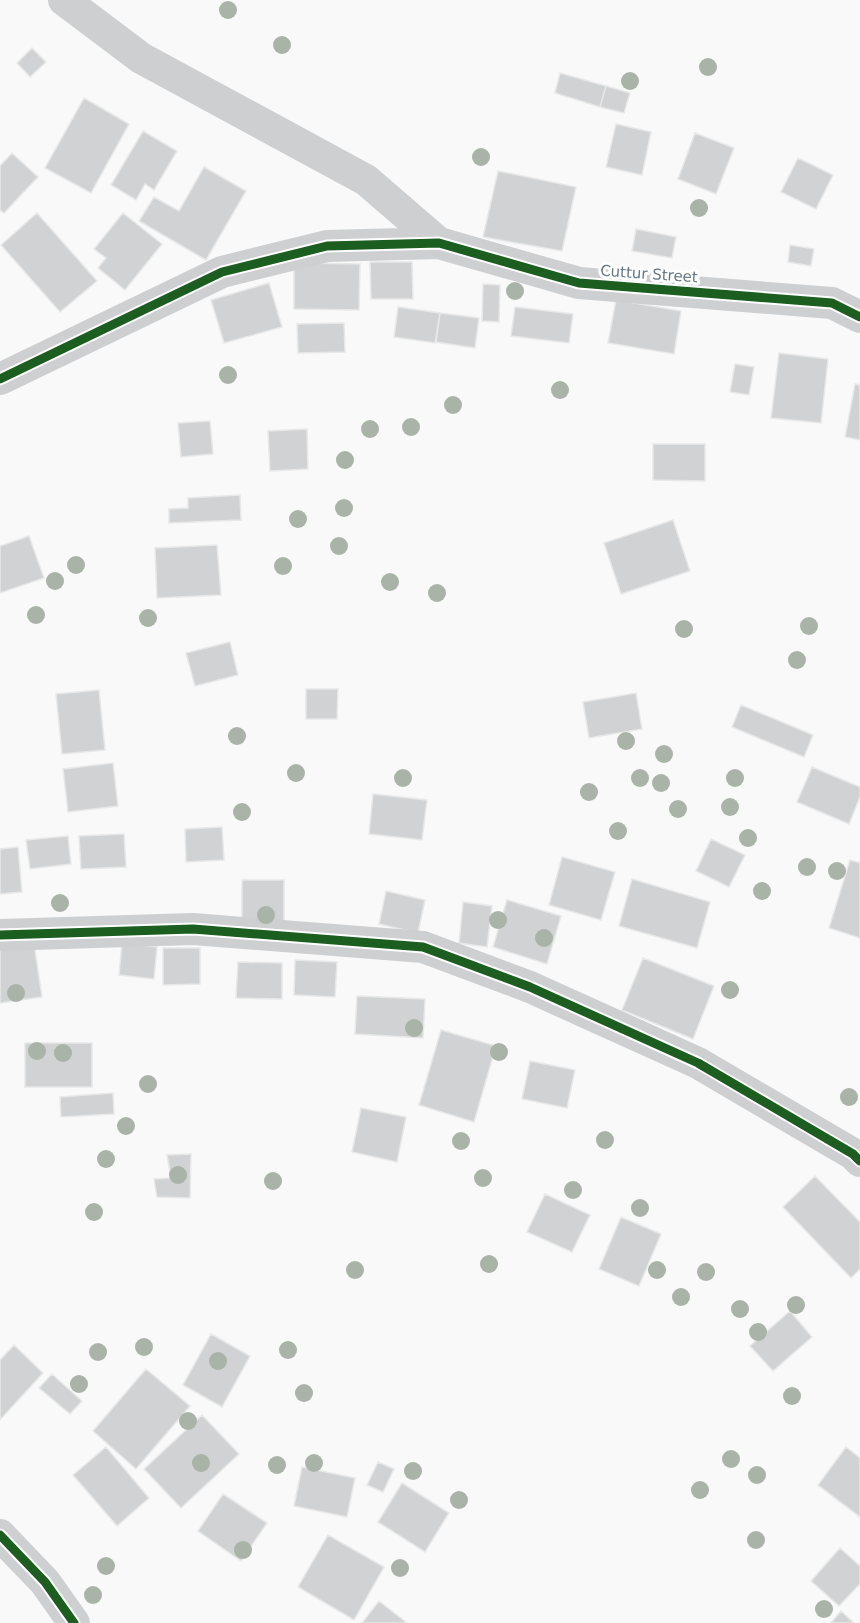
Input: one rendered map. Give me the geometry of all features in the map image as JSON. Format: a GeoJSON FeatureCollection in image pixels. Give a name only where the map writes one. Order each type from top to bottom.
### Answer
{"type":"FeatureCollection","features":[{"type":"Feature","properties":{"kind":"street"},"geometry":{"type":"LineString","coordinates":[[64,0],[141,58],[366,180],[439,243]]}},
{"type":"Feature","properties":{"kind":"street"},"geometry":{"type":"LineString","coordinates":[[0,379],[222,272],[327,246],[439,243]]}},
{"type":"Feature","properties":{"kind":"street","name":"Cuttur Street"},"geometry":{"type":"LineString","coordinates":[[439,243],[579,284],[832,303],[860,317]]}},
{"type":"Feature","properties":{"kind":"street"},"geometry":{"type":"LineString","coordinates":[[0,935],[193,929],[423,947],[530,987],[698,1063],[853,1154],[860,1161]]}},
{"type":"Feature","properties":{"kind":"street"},"geometry":{"type":"LineString","coordinates":[[0,1535],[45,1582],[74,1623]]}},
{"type":"Feature","properties":{"kind":"building"},"geometry":{"type":"Polygon","coordinates":[[[32,48],[46,62],[30,77],[17,63],[32,48]]]}},
{"type":"Feature","properties":{"kind":"building"},"geometry":{"type":"Polygon","coordinates":[[[560,73],[606,86],[600,107],[555,93],[560,73]]]}},
{"type":"Feature","properties":{"kind":"building"},"geometry":{"type":"Polygon","coordinates":[[[606,86],[630,93],[624,113],[600,107],[606,86]]]}},
{"type":"Feature","properties":{"kind":"building"},"geometry":{"type":"Polygon","coordinates":[[[84,98],[129,124],[91,193],[45,168],[84,98]]]}},
{"type":"Feature","properties":{"kind":"building"},"geometry":{"type":"Polygon","coordinates":[[[616,124],[651,132],[642,175],[606,167],[616,124]]]}},
{"type":"Feature","properties":{"kind":"building"},"geometry":{"type":"Polygon","coordinates":[[[143,131],[177,151],[154,190],[145,184],[136,200],[111,185],[143,131]]]}},
{"type":"Feature","properties":{"kind":"building"},"geometry":{"type":"Polygon","coordinates":[[[695,133],[734,148],[716,194],[678,179],[695,133]]]}},
{"type":"Feature","properties":{"kind":"building"},"geometry":{"type":"Polygon","coordinates":[[[12,153],[38,177],[4,213],[0,210],[0,166],[12,153]]]}},
{"type":"Feature","properties":{"kind":"building"},"geometry":{"type":"Polygon","coordinates":[[[798,158],[833,175],[816,209],[781,192],[798,158]]]}},
{"type":"Feature","properties":{"kind":"building"},"geometry":{"type":"Polygon","coordinates":[[[204,167],[246,191],[206,260],[139,221],[154,197],[179,211],[204,167]]]}},
{"type":"Feature","properties":{"kind":"building"},"geometry":{"type":"Polygon","coordinates":[[[498,171],[576,187],[562,251],[483,237],[498,171]]]}},
{"type":"Feature","properties":{"kind":"building"},"geometry":{"type":"Polygon","coordinates":[[[37,213],[97,281],[60,312],[1,245],[37,213]]]}},
{"type":"Feature","properties":{"kind":"building"},"geometry":{"type":"Polygon","coordinates":[[[123,213],[162,244],[125,290],[98,268],[106,258],[94,249],[123,213]]]}},
{"type":"Feature","properties":{"kind":"building"},"geometry":{"type":"Polygon","coordinates":[[[636,229],[676,237],[672,258],[632,251],[636,229]]]}},
{"type":"Feature","properties":{"kind":"building"},"geometry":{"type":"Polygon","coordinates":[[[790,245],[814,249],[811,266],[788,262],[790,245]]]}},
{"type":"Feature","properties":{"kind":"building"},"geometry":{"type":"Polygon","coordinates":[[[370,262],[412,262],[413,299],[371,299],[370,262]]]}},
{"type":"Feature","properties":{"kind":"building"},"geometry":{"type":"Polygon","coordinates":[[[294,263],[360,264],[359,310],[294,309],[294,263]]]}},
{"type":"Feature","properties":{"kind":"building"},"geometry":{"type":"Polygon","coordinates":[[[269,283],[282,327],[224,343],[211,300],[269,283]]]}},
{"type":"Feature","properties":{"kind":"building"},"geometry":{"type":"Polygon","coordinates":[[[483,284],[500,285],[499,322],[482,321],[483,284]]]}},
{"type":"Feature","properties":{"kind":"building"},"geometry":{"type":"Polygon","coordinates":[[[616,300],[681,311],[674,354],[608,343],[616,300]]]}},
{"type":"Feature","properties":{"kind":"building"},"geometry":{"type":"Polygon","coordinates":[[[398,307],[440,313],[435,343],[394,337],[398,307]]]}},
{"type":"Feature","properties":{"kind":"building"},"geometry":{"type":"Polygon","coordinates":[[[515,307],[573,314],[569,343],[511,336],[515,307]]]}},
{"type":"Feature","properties":{"kind":"building"},"geometry":{"type":"Polygon","coordinates":[[[440,313],[479,318],[475,348],[436,342],[440,313]]]}},
{"type":"Feature","properties":{"kind":"building"},"geometry":{"type":"Polygon","coordinates":[[[344,323],[345,352],[298,353],[297,324],[344,323]]]}},
{"type":"Feature","properties":{"kind":"building"},"geometry":{"type":"Polygon","coordinates":[[[779,353],[828,359],[821,423],[771,418],[779,353]]]}},
{"type":"Feature","properties":{"kind":"building"},"geometry":{"type":"Polygon","coordinates":[[[735,364],[754,367],[749,395],[730,392],[735,364]]]}},
{"type":"Feature","properties":{"kind":"building"},"geometry":{"type":"Polygon","coordinates":[[[855,384],[860,385],[860,440],[845,437],[855,384]]]}},
{"type":"Feature","properties":{"kind":"building"},"geometry":{"type":"Polygon","coordinates":[[[210,421],[213,454],[181,457],[178,423],[210,421]]]}},
{"type":"Feature","properties":{"kind":"building"},"geometry":{"type":"Polygon","coordinates":[[[307,429],[308,469],[270,471],[268,431],[307,429]]]}},
{"type":"Feature","properties":{"kind":"building"},"geometry":{"type":"Polygon","coordinates":[[[653,444],[705,444],[705,481],[653,480],[653,444]]]}},
{"type":"Feature","properties":{"kind":"building"},"geometry":{"type":"Polygon","coordinates":[[[240,495],[241,520],[169,523],[169,509],[188,508],[188,498],[240,495]]]}},
{"type":"Feature","properties":{"kind":"building"},"geometry":{"type":"Polygon","coordinates":[[[673,520],[690,571],[621,594],[604,543],[673,520]]]}},
{"type":"Feature","properties":{"kind":"building"},"geometry":{"type":"Polygon","coordinates":[[[29,536],[44,578],[0,593],[0,546],[29,536]]]}},
{"type":"Feature","properties":{"kind":"building"},"geometry":{"type":"Polygon","coordinates":[[[217,545],[221,595],[157,598],[155,548],[217,545]]]}},
{"type":"Feature","properties":{"kind":"building"},"geometry":{"type":"Polygon","coordinates":[[[230,642],[238,675],[195,686],[186,653],[230,642]]]}},
{"type":"Feature","properties":{"kind":"building"},"geometry":{"type":"Polygon","coordinates":[[[306,689],[338,689],[337,719],[306,719],[306,689]]]}},
{"type":"Feature","properties":{"kind":"building"},"geometry":{"type":"Polygon","coordinates":[[[99,690],[105,750],[62,754],[56,694],[99,690]]]}},
{"type":"Feature","properties":{"kind":"building"},"geometry":{"type":"Polygon","coordinates":[[[636,693],[642,729],[589,738],[583,702],[636,693]]]}},
{"type":"Feature","properties":{"kind":"building"},"geometry":{"type":"Polygon","coordinates":[[[741,705],[813,735],[804,757],[732,727],[741,705]]]}},
{"type":"Feature","properties":{"kind":"building"},"geometry":{"type":"Polygon","coordinates":[[[113,763],[118,806],[68,812],[63,769],[113,763]]]}},
{"type":"Feature","properties":{"kind":"building"},"geometry":{"type":"Polygon","coordinates":[[[812,767],[860,787],[860,797],[849,824],[797,802],[812,767]]]}},
{"type":"Feature","properties":{"kind":"building"},"geometry":{"type":"Polygon","coordinates":[[[373,794],[427,800],[422,840],[369,834],[373,794]]]}},
{"type":"Feature","properties":{"kind":"building"},"geometry":{"type":"Polygon","coordinates":[[[222,827],[224,860],[186,862],[185,829],[222,827]]]}},
{"type":"Feature","properties":{"kind":"building"},"geometry":{"type":"Polygon","coordinates":[[[124,834],[126,867],[81,869],[79,836],[124,834]]]}},
{"type":"Feature","properties":{"kind":"building"},"geometry":{"type":"Polygon","coordinates":[[[68,836],[71,864],[30,869],[26,840],[68,836]]]}},
{"type":"Feature","properties":{"kind":"building"},"geometry":{"type":"Polygon","coordinates":[[[711,839],[745,855],[729,887],[696,871],[711,839]]]}},
{"type":"Feature","properties":{"kind":"building"},"geometry":{"type":"Polygon","coordinates":[[[18,847],[22,892],[0,894],[0,849],[18,847]]]}},
{"type":"Feature","properties":{"kind":"building"},"geometry":{"type":"Polygon","coordinates":[[[562,857],[615,872],[601,920],[549,905],[562,857]]]}},
{"type":"Feature","properties":{"kind":"building"},"geometry":{"type":"Polygon","coordinates":[[[850,860],[860,863],[860,938],[829,928],[850,860]]]}},
{"type":"Feature","properties":{"kind":"building"},"geometry":{"type":"Polygon","coordinates":[[[632,879],[710,902],[697,948],[619,926],[632,879]]]}},
{"type":"Feature","properties":{"kind":"building"},"geometry":{"type":"Polygon","coordinates":[[[242,880],[284,880],[284,927],[242,927],[242,880]]]}},
{"type":"Feature","properties":{"kind":"building"},"geometry":{"type":"Polygon","coordinates":[[[386,891],[425,900],[418,933],[379,924],[386,891]]]}},
{"type":"Feature","properties":{"kind":"building"},"geometry":{"type":"Polygon","coordinates":[[[507,900],[561,916],[547,964],[493,947],[507,900]]]}},
{"type":"Feature","properties":{"kind":"building"},"geometry":{"type":"Polygon","coordinates":[[[463,902],[492,906],[487,947],[459,943],[463,902]]]}},
{"type":"Feature","properties":{"kind":"building"},"geometry":{"type":"Polygon","coordinates":[[[34,943],[42,997],[0,1003],[0,948],[34,943]]]}},
{"type":"Feature","properties":{"kind":"building"},"geometry":{"type":"Polygon","coordinates":[[[122,943],[157,947],[154,979],[119,975],[122,943]]]}},
{"type":"Feature","properties":{"kind":"building"},"geometry":{"type":"Polygon","coordinates":[[[163,948],[200,948],[200,984],[163,985],[163,948]]]}},
{"type":"Feature","properties":{"kind":"building"},"geometry":{"type":"Polygon","coordinates":[[[643,958],[714,986],[693,1039],[622,1010],[643,958]]]}},
{"type":"Feature","properties":{"kind":"building"},"geometry":{"type":"Polygon","coordinates":[[[295,960],[337,962],[335,997],[294,995],[295,960]]]}},
{"type":"Feature","properties":{"kind":"building"},"geometry":{"type":"Polygon","coordinates":[[[238,962],[282,963],[282,999],[236,998],[238,962]]]}},
{"type":"Feature","properties":{"kind":"building"},"geometry":{"type":"Polygon","coordinates":[[[357,996],[425,999],[423,1038],[355,1034],[357,996]]]}},
{"type":"Feature","properties":{"kind":"building"},"geometry":{"type":"Polygon","coordinates":[[[441,1030],[496,1046],[474,1122],[419,1105],[441,1030]]]}},
{"type":"Feature","properties":{"kind":"building"},"geometry":{"type":"Polygon","coordinates":[[[25,1043],[92,1043],[92,1087],[25,1087],[25,1043]]]}},
{"type":"Feature","properties":{"kind":"building"},"geometry":{"type":"Polygon","coordinates":[[[530,1061],[575,1070],[567,1108],[522,1099],[530,1061]]]}},
{"type":"Feature","properties":{"kind":"building"},"geometry":{"type":"Polygon","coordinates":[[[113,1093],[114,1114],[61,1117],[60,1097],[113,1093]]]}},
{"type":"Feature","properties":{"kind":"building"},"geometry":{"type":"Polygon","coordinates":[[[361,1108],[406,1117],[397,1162],[352,1152],[361,1108]]]}},
{"type":"Feature","properties":{"kind":"building"},"geometry":{"type":"Polygon","coordinates":[[[191,1154],[190,1198],[157,1197],[154,1179],[171,1178],[167,1155],[191,1154]]]}},
{"type":"Feature","properties":{"kind":"building"},"geometry":{"type":"Polygon","coordinates":[[[815,1176],[860,1222],[860,1269],[851,1278],[783,1207],[815,1176]]]}},
{"type":"Feature","properties":{"kind":"building"},"geometry":{"type":"Polygon","coordinates":[[[545,1194],[590,1215],[572,1252],[527,1232],[545,1194]]]}},
{"type":"Feature","properties":{"kind":"building"},"geometry":{"type":"Polygon","coordinates":[[[621,1217],[661,1234],[639,1286],[599,1269],[621,1217]]]}},
{"type":"Feature","properties":{"kind":"building"},"geometry":{"type":"Polygon","coordinates":[[[790,1311],[812,1337],[773,1371],[750,1346],[790,1311]]]}},
{"type":"Feature","properties":{"kind":"building"},"geometry":{"type":"Polygon","coordinates":[[[211,1334],[250,1356],[222,1407],[183,1385],[211,1334]]]}},
{"type":"Feature","properties":{"kind":"building"},"geometry":{"type":"Polygon","coordinates":[[[14,1345],[43,1373],[0,1420],[0,1360],[14,1345]]]}},
{"type":"Feature","properties":{"kind":"building"},"geometry":{"type":"Polygon","coordinates":[[[146,1369],[190,1406],[136,1469],[93,1431],[146,1369]]]}},
{"type":"Feature","properties":{"kind":"building"},"geometry":{"type":"Polygon","coordinates":[[[52,1374],[82,1401],[70,1414],[39,1388],[52,1374]]]}},
{"type":"Feature","properties":{"kind":"building"},"geometry":{"type":"Polygon","coordinates":[[[202,1415],[239,1454],[181,1508],[144,1469],[202,1415]]]}},
{"type":"Feature","properties":{"kind":"building"},"geometry":{"type":"Polygon","coordinates":[[[106,1447],[149,1498],[117,1526],[73,1475],[106,1447]]]}},
{"type":"Feature","properties":{"kind":"building"},"geometry":{"type":"Polygon","coordinates":[[[846,1447],[860,1458],[860,1517],[818,1485],[846,1447]]]}},
{"type":"Feature","properties":{"kind":"building"},"geometry":{"type":"Polygon","coordinates":[[[378,1462],[394,1469],[383,1492],[367,1485],[378,1462]]]}},
{"type":"Feature","properties":{"kind":"building"},"geometry":{"type":"Polygon","coordinates":[[[302,1467],[355,1478],[347,1517],[294,1506],[302,1467]]]}},
{"type":"Feature","properties":{"kind":"building"},"geometry":{"type":"Polygon","coordinates":[[[402,1483],[449,1513],[425,1552],[378,1522],[402,1483]]]}},
{"type":"Feature","properties":{"kind":"building"},"geometry":{"type":"Polygon","coordinates":[[[223,1494],[267,1523],[241,1561],[198,1531],[223,1494]]]}},
{"type":"Feature","properties":{"kind":"building"},"geometry":{"type":"Polygon","coordinates":[[[328,1535],[384,1567],[354,1620],[298,1587],[328,1535]]]}},
{"type":"Feature","properties":{"kind":"building"},"geometry":{"type":"Polygon","coordinates":[[[840,1548],[860,1566],[860,1584],[839,1606],[811,1581],[840,1548]]]}},
{"type":"Feature","properties":{"kind":"building"},"geometry":{"type":"Polygon","coordinates":[[[379,1601],[407,1623],[362,1623],[379,1601]]]}},
{"type":"Feature","properties":{"kind":"building"},"geometry":{"type":"Polygon","coordinates":[[[841,1611],[854,1623],[831,1623],[841,1611]]]}},
{"type":"Feature","properties":{"kind":"cycle path"},"geometry":{"type":"LineString","coordinates":[[0,379],[222,272],[327,246],[439,243],[579,283],[832,303],[860,317]]}},
{"type":"Feature","properties":{"kind":"cycle path"},"geometry":{"type":"LineString","coordinates":[[0,935],[193,929],[423,947],[530,987],[698,1063],[853,1154],[860,1161]]}},
{"type":"Feature","properties":{"kind":"cycle path"},"geometry":{"type":"LineString","coordinates":[[0,1535],[45,1582],[74,1623]]}}]}
